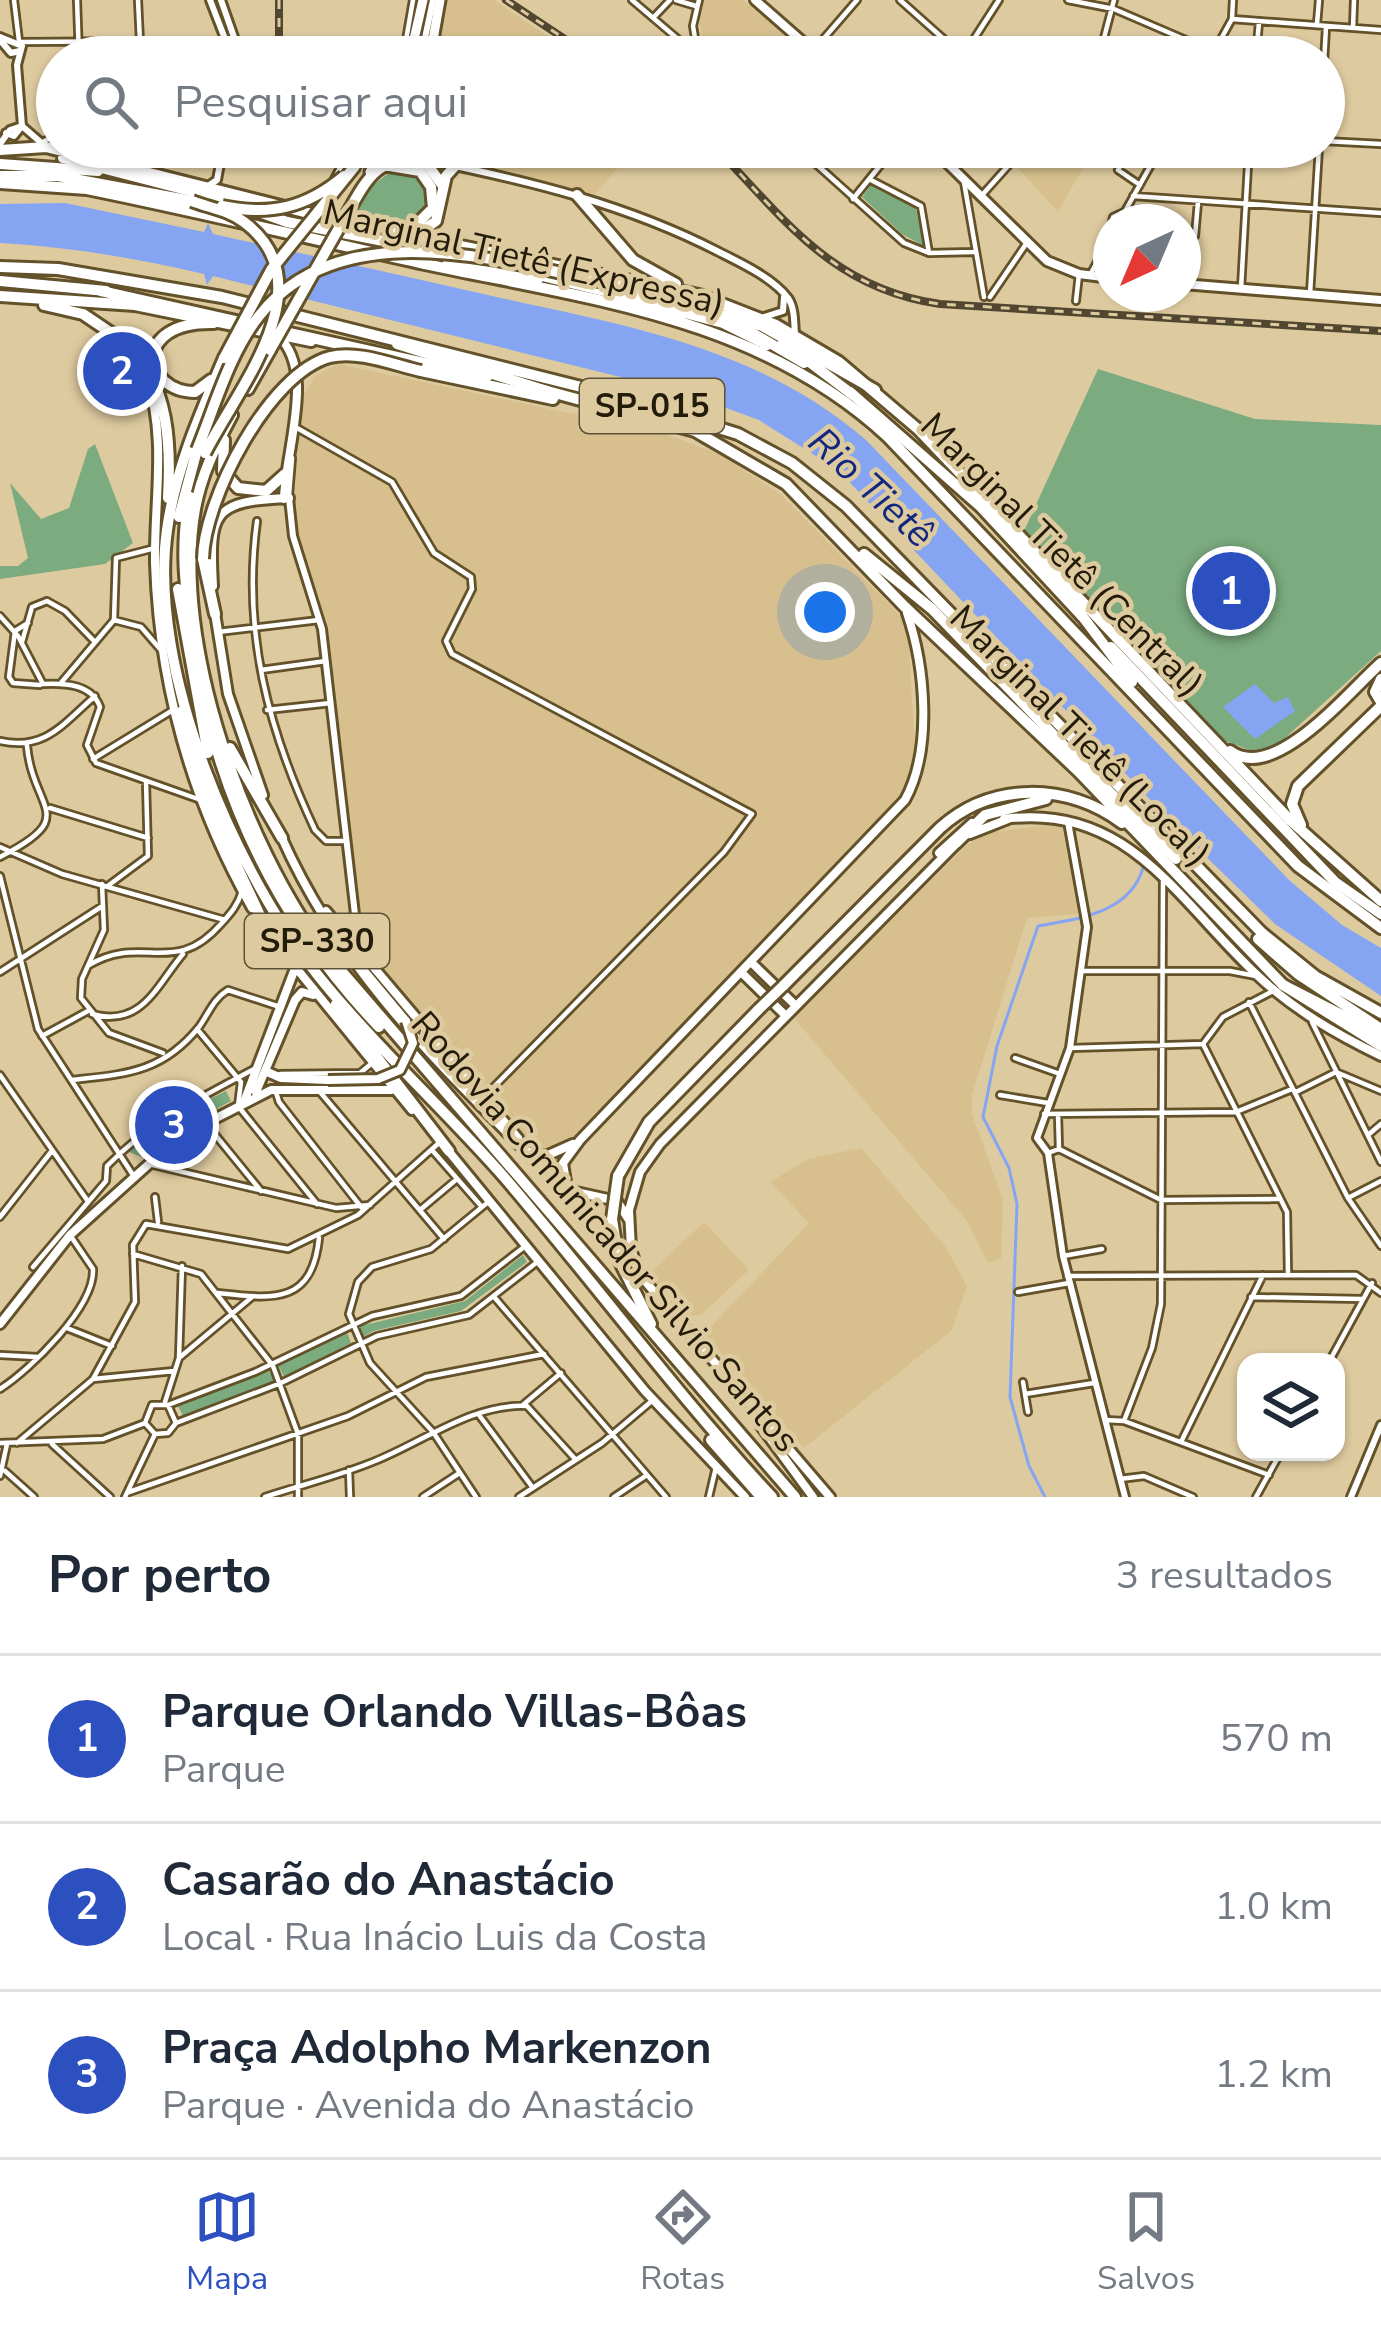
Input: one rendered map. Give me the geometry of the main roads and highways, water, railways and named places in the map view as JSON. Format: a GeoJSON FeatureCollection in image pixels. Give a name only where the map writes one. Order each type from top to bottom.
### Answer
{"type":"FeatureCollection","features":[{"type":"Feature","properties":{"kind":"highway"},"geometry":{"type":"LineString","coordinates":[[4,147],[36,145]]}},
{"type":"Feature","properties":{"kind":"highway"},"geometry":{"type":"LineString","coordinates":[[4,147],[36,155]]}},
{"type":"Feature","properties":{"kind":"highway"},"geometry":{"type":"LineString","coordinates":[[90,168],[98,170]]}},
{"type":"Feature","properties":{"kind":"highway"},"geometry":{"type":"LineString","coordinates":[[134,168],[410,238],[518,254],[683,290],[792,333],[875,391],[1084,611],[1381,907]]}},
{"type":"Feature","properties":{"kind":"highway"},"geometry":{"type":"LineString","coordinates":[[0,173],[43,170],[192,201],[278,210],[314,198],[352,168]]}},
{"type":"Feature","properties":{"kind":"highway","name":"Rodovia Comunicador Silvio Santos"},"geometry":{"type":"LineString","coordinates":[[353,168],[271,270],[222,362],[189,447],[166,532],[167,596],[178,666],[209,781],[251,872],[326,985],[505,1178],[651,1362],[772,1497]]}},
{"type":"Feature","properties":{"kind":"highway"},"geometry":{"type":"LineString","coordinates":[[370,172],[378,168]]}},
{"type":"Feature","properties":{"kind":"highway"},"geometry":{"type":"LineString","coordinates":[[359,226],[413,227],[434,208],[431,187],[420,171],[402,168]]}},
{"type":"Feature","properties":{"kind":"highway"},"geometry":{"type":"LineString","coordinates":[[428,168],[443,186]]}},
{"type":"Feature","properties":{"kind":"highway"},"geometry":{"type":"LineString","coordinates":[[410,238],[436,221],[443,186],[454,168]]}},
{"type":"Feature","properties":{"kind":"highway"},"geometry":{"type":"LineString","coordinates":[[0,173],[98,170]]}},
{"type":"Feature","properties":{"kind":"highway","name":"Marginal Tietê (Central)"},"geometry":{"type":"LineString","coordinates":[[98,170],[225,200],[287,222],[410,238],[539,278],[610,288],[729,320],[853,394],[981,507],[1345,891],[1381,907]]}},
{"type":"Feature","properties":{"kind":"highway","name":"Rodovia Comunicador Silvio Santos"},"geometry":{"type":"LineString","coordinates":[[370,172],[234,412],[202,478],[192,531],[196,604],[214,713],[250,821],[295,908],[447,1099],[795,1497]]}},
{"type":"Feature","properties":{"kind":"highway","name":"Marginal Tietê (Expressa)"},"geometry":{"type":"LineString","coordinates":[[0,173],[684,320],[747,342],[809,375],[902,451],[1298,866],[1381,928]]}},
{"type":"Feature","properties":{"kind":"highway"},"geometry":{"type":"LineString","coordinates":[[577,195],[633,260],[683,290]]}},
{"type":"Feature","properties":{"kind":"highway"},"geometry":{"type":"LineString","coordinates":[[192,201],[250,227],[268,249],[280,284],[270,331],[201,452],[187,514],[184,572],[203,699],[236,811],[271,884],[316,956],[447,1099]]}},
{"type":"Feature","properties":{"kind":"highway"},"geometry":{"type":"LineString","coordinates":[[251,872],[206,747],[182,624],[178,530],[201,452],[252,325],[285,290],[328,265],[365,254],[511,263],[765,320],[875,391]]}},
{"type":"Feature","properties":{"kind":"highway"},"geometry":{"type":"LineString","coordinates":[[408,260],[539,278]]}},
{"type":"Feature","properties":{"kind":"highway","name":"SP-015"},"geometry":{"type":"LineString","coordinates":[[0,277],[78,272],[331,322],[738,434],[792,463],[846,506],[1198,872],[1290,957],[1381,1013]]}},
{"type":"Feature","properties":{"kind":"highway"},"geometry":{"type":"LineString","coordinates":[[0,277],[106,291],[584,400]]}},
{"type":"Feature","properties":{"kind":"highway"},"geometry":{"type":"LineString","coordinates":[[610,288],[734,327],[809,375]]}},
{"type":"Feature","properties":{"kind":"highway"},"geometry":{"type":"LineString","coordinates":[[0,296],[135,305],[382,351]]}},
{"type":"Feature","properties":{"kind":"highway"},"geometry":{"type":"LineString","coordinates":[[0,296],[75,311],[129,345],[148,368],[162,404],[169,461],[166,532]]}},
{"type":"Feature","properties":{"kind":"highway"},"geometry":{"type":"LineString","coordinates":[[765,320],[853,394]]}},
{"type":"Feature","properties":{"kind":"highway"},"geometry":{"type":"LineString","coordinates":[[331,322],[547,391]]}},
{"type":"Feature","properties":{"kind":"highway"},"geometry":{"type":"LineString","coordinates":[[214,323],[171,327],[157,345],[154,359],[162,380],[189,392],[206,385],[222,362]]}},
{"type":"Feature","properties":{"kind":"highway"},"geometry":{"type":"LineString","coordinates":[[215,614],[203,559],[205,524],[214,499],[293,377],[318,362],[344,355],[505,391],[584,400]]}},
{"type":"Feature","properties":{"kind":"highway","name":"Marginal Tietê (Local)"},"geometry":{"type":"LineString","coordinates":[[584,400],[673,424],[728,446],[786,484],[1144,840],[1157,863],[1279,988]]}},
{"type":"Feature","properties":{"kind":"highway"},"geometry":{"type":"LineString","coordinates":[[234,412],[220,449],[228,481],[257,493],[285,474]]}},
{"type":"Feature","properties":{"kind":"highway"},"geometry":{"type":"LineString","coordinates":[[839,535],[932,609],[1281,960],[1381,1032]]}},
{"type":"Feature","properties":{"kind":"highway"},"geometry":{"type":"LineString","coordinates":[[1084,611],[1171,731]]}},
{"type":"Feature","properties":{"kind":"highway"},"geometry":{"type":"LineString","coordinates":[[1196,722],[1240,758],[1271,758],[1381,663]]}},
{"type":"Feature","properties":{"kind":"highway"},"geometry":{"type":"LineString","coordinates":[[178,666],[185,732],[201,784],[269,935]]}},
{"type":"Feature","properties":{"kind":"highway"},"geometry":{"type":"LineString","coordinates":[[1312,843],[1294,814],[1294,792],[1381,704],[1375,692],[1381,680]]}},
{"type":"Feature","properties":{"kind":"highway"},"geometry":{"type":"LineString","coordinates":[[214,713],[282,838]]}},
{"type":"Feature","properties":{"kind":"highway"},"geometry":{"type":"LineString","coordinates":[[1366,721],[1381,717]]}},
{"type":"Feature","properties":{"kind":"highway"},"geometry":{"type":"LineString","coordinates":[[1096,778],[1157,863]]}},
{"type":"Feature","properties":{"kind":"highway"},"geometry":{"type":"LineString","coordinates":[[673,1357],[626,1276],[612,1219],[618,1176],[649,1122],[940,828],[968,808],[1025,792],[1056,794],[1105,812],[1144,840]]}},
{"type":"Feature","properties":{"kind":"highway"},"geometry":{"type":"LineString","coordinates":[[956,844],[978,821],[1005,806],[1037,800],[1105,812]]}},
{"type":"Feature","properties":{"kind":"highway"},"geometry":{"type":"LineString","coordinates":[[1198,872],[1216,898]]}},
{"type":"Feature","properties":{"kind":"highway"},"geometry":{"type":"LineString","coordinates":[[326,985],[440,1148]]}},
{"type":"Feature","properties":{"kind":"highway"},"geometry":{"type":"LineString","coordinates":[[1279,988],[1381,1032]]}},
{"type":"Feature","properties":{"kind":"highway"},"geometry":{"type":"LineString","coordinates":[[1279,988],[1381,1046]]}},
{"type":"Feature","properties":{"kind":"highway"},"geometry":{"type":"LineString","coordinates":[[651,1362],[660,1380],[761,1497]]}},
{"type":"Feature","properties":{"kind":"main road"},"geometry":{"type":"LineString","coordinates":[[754,0],[796,36]]}},
{"type":"Feature","properties":{"kind":"main road"},"geometry":{"type":"LineString","coordinates":[[413,36],[425,1]]}},
{"type":"Feature","properties":{"kind":"main road"},"geometry":{"type":"LineString","coordinates":[[425,1],[426,36]]}},
{"type":"Feature","properties":{"kind":"main road"},"geometry":{"type":"LineString","coordinates":[[370,172],[372,168]]}},
{"type":"Feature","properties":{"kind":"main road"},"geometry":{"type":"LineString","coordinates":[[954,168],[1026,244],[1059,268],[1093,275]]}},
{"type":"Feature","properties":{"kind":"main road"},"geometry":{"type":"LineString","coordinates":[[1201,286],[1381,300]]}},
{"type":"Feature","properties":{"kind":"main road"},"geometry":{"type":"LineString","coordinates":[[276,334],[290,346],[298,369],[286,498],[236,501],[219,514],[211,534],[215,614],[238,729],[282,838],[328,923],[380,1002],[563,1185],[621,1205],[629,1220]]}},
{"type":"Feature","properties":{"kind":"main road"},"geometry":{"type":"LineString","coordinates":[[129,345],[146,375],[157,419],[160,480],[155,548],[162,654],[172,710],[198,799],[242,891],[294,971],[440,1148],[490,1199],[536,1263],[653,1400],[746,1497]]}},
{"type":"Feature","properties":{"kind":"main road"},"geometry":{"type":"LineString","coordinates":[[563,1185],[563,1163],[580,1140],[891,819],[911,789],[921,756],[921,715],[914,636],[904,606]]}},
{"type":"Feature","properties":{"kind":"main road"},"geometry":{"type":"LineString","coordinates":[[932,865],[954,836],[978,821],[1067,818],[1109,832],[1157,863],[1163,879],[1258,976],[1279,988],[1310,1018],[1381,1056]]}},
{"type":"Feature","properties":{"kind":"main road"},"geometry":{"type":"LineString","coordinates":[[830,1497],[650,1292],[634,1260],[629,1220],[636,1182],[660,1144],[932,865],[956,844],[1008,819]]}},
{"type":"Feature","properties":{"kind":"main road"},"geometry":{"type":"LineString","coordinates":[[316,902],[526,1150],[554,1154],[580,1140]]}},
{"type":"Feature","properties":{"kind":"main road"},"geometry":{"type":"LineString","coordinates":[[266,1069],[291,1080],[388,1076],[411,1054],[406,1021],[328,923]]}},
{"type":"Feature","properties":{"kind":"main road"},"geometry":{"type":"LineString","coordinates":[[752,963],[794,1005]]}},
{"type":"Feature","properties":{"kind":"main road"},"geometry":{"type":"LineString","coordinates":[[280,1027],[294,971]]}},
{"type":"Feature","properties":{"kind":"main road"},"geometry":{"type":"LineString","coordinates":[[742,974],[785,1015]]}},
{"type":"Feature","properties":{"kind":"main road"},"geometry":{"type":"LineString","coordinates":[[248,1100],[299,994],[314,995]]}},
{"type":"Feature","properties":{"kind":"main road"},"geometry":{"type":"LineString","coordinates":[[0,1324],[70,1235],[149,1161],[248,1100],[291,1080]]}},
{"type":"Feature","properties":{"kind":"main road"},"geometry":{"type":"LineString","coordinates":[[248,1100],[275,1089],[395,1092]]}},
{"type":"Feature","properties":{"kind":"main road"},"geometry":{"type":"LineString","coordinates":[[606,1198],[636,1182]]}},
{"type":"Feature","properties":{"kind":"main road"},"geometry":{"type":"LineString","coordinates":[[745,1401],[813,1497]]}},
{"type":"Feature","properties":{"kind":"water","name":"Rio Tietê"},"geometry":{"type":"Polygon","coordinates":[[[65,203],[204,232],[208,223],[213,234],[647,332],[783,383],[866,440],[1289,880],[1342,925],[1381,948],[1381,996],[1275,924],[1186,837],[1177,839],[1177,828],[838,470],[759,420],[685,393],[213,276],[207,285],[204,274],[153,263],[0,243],[0,204],[65,203]]]}},
{"type":"Feature","properties":{"kind":"water"},"geometry":{"type":"Polygon","coordinates":[[[1255,684],[1274,703],[1288,697],[1295,711],[1255,739],[1223,707],[1255,684]]]}},
{"type":"Feature","properties":{"kind":"waterway"},"geometry":{"type":"LineString","coordinates":[[1045,1497],[1029,1466],[1010,1397],[1017,1204],[1009,1168],[983,1117],[997,1046],[1038,926],[1115,904],[1127,895],[1143,868]]}},
{"type":"Feature","properties":{"kind":"railway"},"geometry":{"type":"LineString","coordinates":[[279,0],[279,36]]}},
{"type":"Feature","properties":{"kind":"railway"},"geometry":{"type":"LineString","coordinates":[[506,0],[560,36]]}},
{"type":"Feature","properties":{"kind":"railway"},"geometry":{"type":"LineString","coordinates":[[735,168],[789,225],[840,267],[902,296],[940,304],[1381,331]]}},
{"type":"Feature","properties":{"kind":"place","name":"Casarão do Anastácio"},"geometry":{"type":"Point","coordinates":[122,371]}},
{"type":"Feature","properties":{"kind":"place","name":"Parque Orlando Villas-Bôas"},"geometry":{"type":"Point","coordinates":[1231,591]}},
{"type":"Feature","properties":{"kind":"place","name":"Praça Adolpho Markenzon"},"geometry":{"type":"Point","coordinates":[174,1125]}}]}
